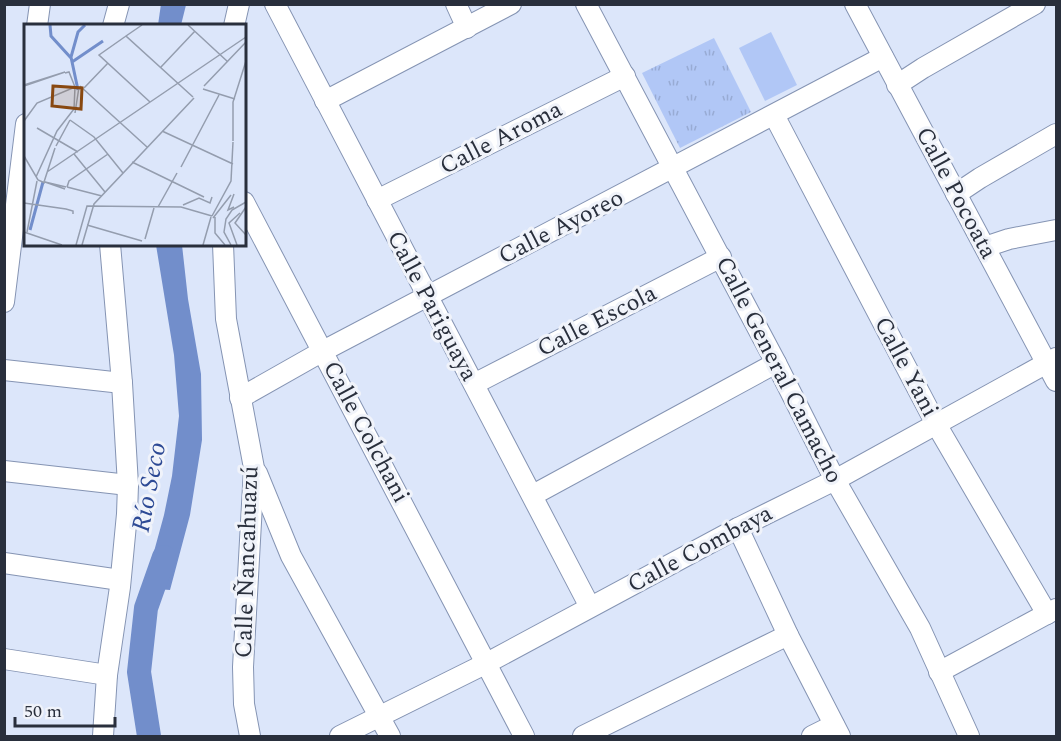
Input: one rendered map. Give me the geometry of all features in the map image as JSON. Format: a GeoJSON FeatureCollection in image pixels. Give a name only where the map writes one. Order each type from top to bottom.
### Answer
{"type":"FeatureCollection","features":[{"type":"Feature","properties":{"kind":"street"},"geometry":{"type":"LineString","coordinates":[[37,24],[40,4]]}},
{"type":"Feature","properties":{"kind":"street"},"geometry":{"type":"LineString","coordinates":[[114,24],[119,4]]}},
{"type":"Feature","properties":{"kind":"street"},"geometry":{"type":"LineString","coordinates":[[234,24],[239,4]]}},
{"type":"Feature","properties":{"kind":"street","name":"Calle Pariguaya"},"geometry":{"type":"LineString","coordinates":[[275,4],[590,607]]}},
{"type":"Feature","properties":{"kind":"street"},"geometry":{"type":"LineString","coordinates":[[456,4],[467,28]]}},
{"type":"Feature","properties":{"kind":"street"},"geometry":{"type":"LineString","coordinates":[[325,101],[511,4]]}},
{"type":"Feature","properties":{"kind":"street","name":"Calle General Camacho"},"geometry":{"type":"LineString","coordinates":[[586,4],[721,257],[835,480],[920,628],[969,736]]}},
{"type":"Feature","properties":{"kind":"street","name":"Calle Pocoata"},"geometry":{"type":"LineString","coordinates":[[855,4],[985,247],[1052,361],[1056,381]]}},
{"type":"Feature","properties":{"kind":"street"},"geometry":{"type":"LineString","coordinates":[[897,85],[1035,4]]}},
{"type":"Feature","properties":{"kind":"street","name":"Calle Ayoreo"},"geometry":{"type":"LineString","coordinates":[[240,398],[323,351],[674,169],[883,57]]}},
{"type":"Feature","properties":{"kind":"street","name":"Calle Aroma"},"geometry":{"type":"LineString","coordinates":[[377,200],[625,76]]}},
{"type":"Feature","properties":{"kind":"street","name":"Calle Yani"},"geometry":{"type":"LineString","coordinates":[[774,115],[936,424],[1052,612]]}},
{"type":"Feature","properties":{"kind":"street"},"geometry":{"type":"LineString","coordinates":[[956,194],[1056,134]]}},
{"type":"Feature","properties":{"kind":"street"},"geometry":{"type":"LineString","coordinates":[[4,302],[24,140]]}},
{"type":"Feature","properties":{"kind":"street","name":"Calle Colchani"},"geometry":{"type":"LineString","coordinates":[[246,206],[524,736]]}},
{"type":"Feature","properties":{"kind":"street"},"geometry":{"type":"LineString","coordinates":[[985,247],[1009,239],[1056,230]]}},
{"type":"Feature","properties":{"kind":"street"},"geometry":{"type":"LineString","coordinates":[[104,736],[107,675],[128,514],[122,383],[110,246]]}},
{"type":"Feature","properties":{"kind":"street","name":"Calle Ñancahuazú"},"geometry":{"type":"LineString","coordinates":[[223,246],[226,319],[254,468],[243,667],[244,704],[250,736]]}},
{"type":"Feature","properties":{"kind":"street","name":"Calle Escola"},"geometry":{"type":"LineString","coordinates":[[474,384],[721,257]]}},
{"type":"Feature","properties":{"kind":"street","name":"Calle Combaya"},"geometry":{"type":"LineString","coordinates":[[340,736],[487,663],[738,528],[835,480],[1052,361]]}},
{"type":"Feature","properties":{"kind":"street"},"geometry":{"type":"LineString","coordinates":[[533,495],[776,363]]}},
{"type":"Feature","properties":{"kind":"street"},"geometry":{"type":"LineString","coordinates":[[4,370],[122,383]]}},
{"type":"Feature","properties":{"kind":"street"},"geometry":{"type":"LineString","coordinates":[[254,468],[291,556],[390,736]]}},
{"type":"Feature","properties":{"kind":"street"},"geometry":{"type":"LineString","coordinates":[[4,471],[128,485]]}},
{"type":"Feature","properties":{"kind":"street"},"geometry":{"type":"LineString","coordinates":[[738,528],[788,635],[837,731],[812,736]]}},
{"type":"Feature","properties":{"kind":"street"},"geometry":{"type":"LineString","coordinates":[[4,564],[120,580]]}},
{"type":"Feature","properties":{"kind":"street"},"geometry":{"type":"LineString","coordinates":[[939,672],[1052,612]]}},
{"type":"Feature","properties":{"kind":"street"},"geometry":{"type":"LineString","coordinates":[[584,736],[788,635]]}},
{"type":"Feature","properties":{"kind":"street"},"geometry":{"type":"LineString","coordinates":[[4,659],[107,675]]}},
{"type":"Feature","properties":{"kind":"green space"},"geometry":{"type":"Polygon","coordinates":[[[771,32],[797,85],[765,101],[739,48],[771,32]]]}},
{"type":"Feature","properties":{"kind":"green space"},"geometry":{"type":"Polygon","coordinates":[[[714,38],[751,112],[680,148],[642,73],[714,38]]]}},
{"type":"Feature","properties":{"kind":"shaded area"},"geometry":{"type":"Polygon","coordinates":[[[161,4],[186,5],[181,24],[158,24],[161,4]]]}},
{"type":"Feature","properties":{"kind":"shaded area"},"geometry":{"type":"Polygon","coordinates":[[[156,246],[182,246],[188,299],[201,374],[202,440],[190,515],[170,590],[144,588],[172,476],[179,416],[174,355],[156,246]]]}},
{"type":"Feature","properties":{"kind":"waterway","name":"Río Seco"},"geometry":{"type":"LineString","coordinates":[[149,736],[139,672],[146,608],[164,557]]}}]}
